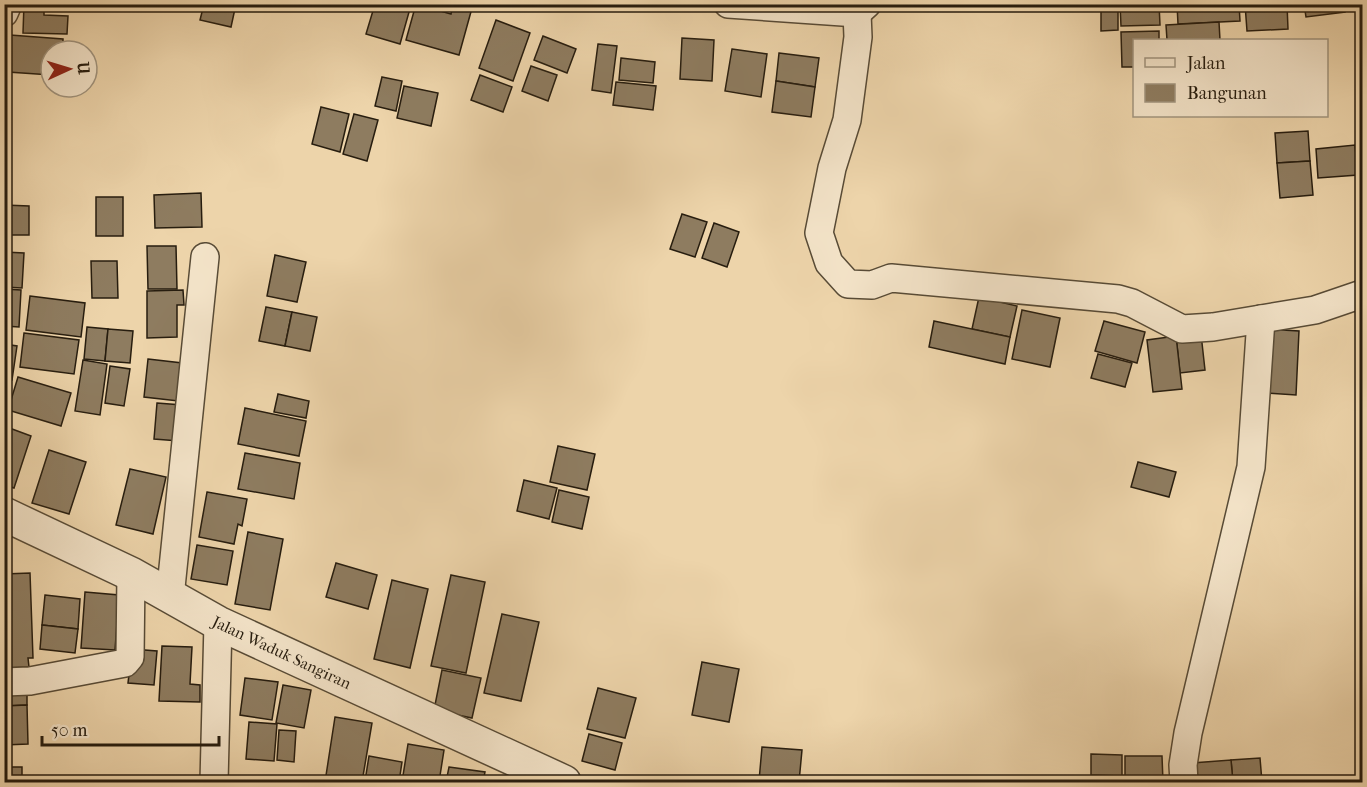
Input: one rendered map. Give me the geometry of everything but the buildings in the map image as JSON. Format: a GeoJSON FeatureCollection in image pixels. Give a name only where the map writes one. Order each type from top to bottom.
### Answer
{"type":"FeatureCollection","features":[{"type":"Feature","properties":{"kind":"street"},"geometry":{"type":"LineString","coordinates":[[4,13],[8,4]]}},
{"type":"Feature","properties":{"kind":"street"},"geometry":{"type":"LineString","coordinates":[[728,4],[862,9],[847,120],[832,168],[819,233],[829,263],[848,284],[872,285],[891,279],[1118,299],[1132,303],[1182,329],[1315,310],[1362,294]]}},
{"type":"Feature","properties":{"kind":"street"},"geometry":{"type":"LineString","coordinates":[[170,597],[205,257]]}},
{"type":"Feature","properties":{"kind":"street"},"geometry":{"type":"LineString","coordinates":[[1184,783],[1183,765],[1188,733],[1251,467],[1261,319]]}},
{"type":"Feature","properties":{"kind":"street","name":"Jalan Waduk Sangiran"},"geometry":{"type":"LineString","coordinates":[[4,514],[131,574],[218,623],[564,783]]}},
{"type":"Feature","properties":{"kind":"street"},"geometry":{"type":"LineString","coordinates":[[4,682],[30,681],[125,663],[130,657],[131,574]]}},
{"type":"Feature","properties":{"kind":"street"},"geometry":{"type":"LineString","coordinates":[[214,783],[218,623]]}}]}
